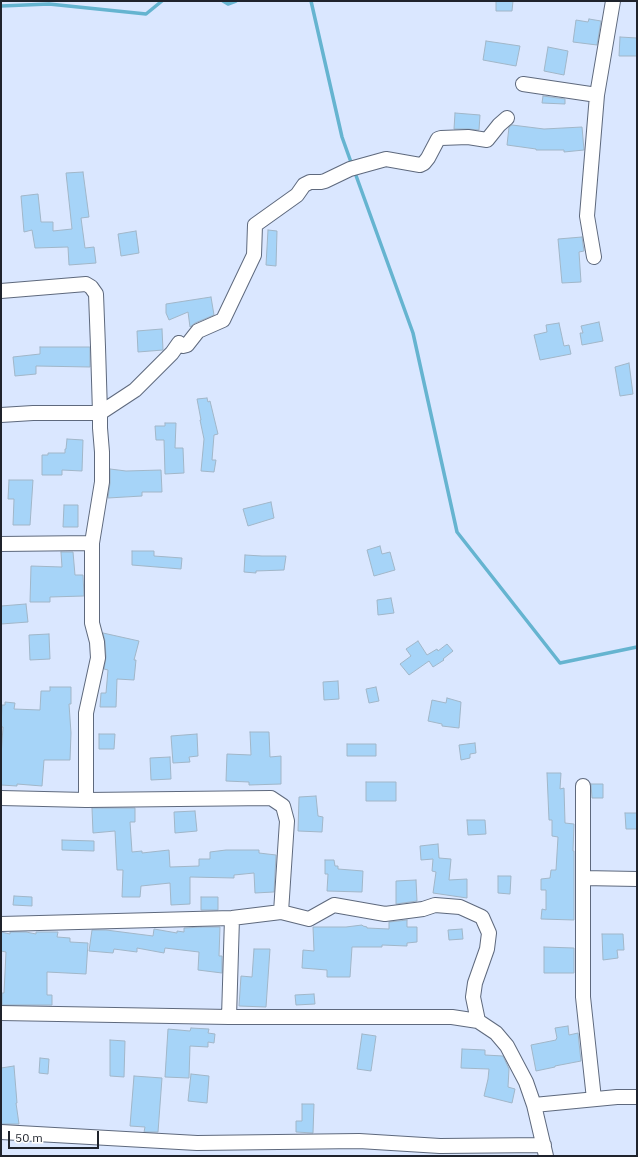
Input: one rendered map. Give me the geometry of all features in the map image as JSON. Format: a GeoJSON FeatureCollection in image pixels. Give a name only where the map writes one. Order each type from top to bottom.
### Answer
{"type":"FeatureCollection","features":[{"type":"Feature","properties":{"kind":"street"},"geometry":{"type":"LineString","coordinates":[[594,257],[587,216],[597,95],[613,1]]}},
{"type":"Feature","properties":{"kind":"street"},"geometry":{"type":"LineString","coordinates":[[523,84],[597,95]]}},
{"type":"Feature","properties":{"kind":"street"},"geometry":{"type":"LineString","coordinates":[[1,415],[33,413],[100,413],[136,390],[172,353],[179,343],[184,346],[187,345],[198,331],[223,320],[254,255],[255,225],[297,195],[304,185],[310,182],[325,181],[354,168],[386,159],[420,165],[424,163],[438,139],[468,137],[487,140],[499,125],[507,118]]}},
{"type":"Feature","properties":{"kind":"street"},"geometry":{"type":"LineString","coordinates":[[1,291],[86,284],[91,287],[96,294],[102,482],[92,543],[92,623],[97,642],[98,658],[86,713],[86,800]]}},
{"type":"Feature","properties":{"kind":"street"},"geometry":{"type":"LineString","coordinates":[[1,544],[92,543]]}},
{"type":"Feature","properties":{"kind":"street"},"geometry":{"type":"LineString","coordinates":[[583,786],[583,997],[594,1100]]}},
{"type":"Feature","properties":{"kind":"street"},"geometry":{"type":"LineString","coordinates":[[1,798],[86,800],[271,798],[283,806],[287,821],[281,912]]}},
{"type":"Feature","properties":{"kind":"street"},"geometry":{"type":"LineString","coordinates":[[583,878],[637,879]]}},
{"type":"Feature","properties":{"kind":"street"},"geometry":{"type":"LineString","coordinates":[[1,924],[232,918],[281,912],[309,919],[334,905],[385,914],[423,909],[435,905],[460,907],[482,917],[489,933],[487,949],[475,983],[474,997],[478,1021]]}},
{"type":"Feature","properties":{"kind":"street"},"geometry":{"type":"LineString","coordinates":[[229,1017],[232,918]]}},
{"type":"Feature","properties":{"kind":"street"},"geometry":{"type":"LineString","coordinates":[[1,1013],[229,1017],[452,1017],[478,1021],[496,1033],[507,1046],[526,1082],[534,1105],[545,1150],[359,1141],[197,1143],[1,1132]]}},
{"type":"Feature","properties":{"kind":"street"},"geometry":{"type":"LineString","coordinates":[[534,1105],[617,1097],[637,1097]]}},
{"type":"Feature","properties":{"kind":"building"},"geometry":{"type":"Polygon","coordinates":[[[496,1],[513,1],[512,11],[496,11],[496,1]]]}},
{"type":"Feature","properties":{"kind":"building"},"geometry":{"type":"Polygon","coordinates":[[[589,19],[601,21],[597,45],[573,42],[576,20],[588,22],[589,19]]]}},
{"type":"Feature","properties":{"kind":"building"},"geometry":{"type":"Polygon","coordinates":[[[620,37],[637,38],[637,56],[619,56],[620,37]]]}},
{"type":"Feature","properties":{"kind":"building"},"geometry":{"type":"Polygon","coordinates":[[[486,41],[520,46],[516,66],[483,60],[486,41]]]}},
{"type":"Feature","properties":{"kind":"building"},"geometry":{"type":"Polygon","coordinates":[[[548,47],[568,51],[564,75],[544,71],[548,47]]]}},
{"type":"Feature","properties":{"kind":"building"},"geometry":{"type":"Polygon","coordinates":[[[543,96],[565,99],[565,104],[542,103],[543,96]]]}},
{"type":"Feature","properties":{"kind":"building"},"geometry":{"type":"Polygon","coordinates":[[[455,113],[480,115],[479,130],[454,129],[455,113]]]}},
{"type":"Feature","properties":{"kind":"building"},"geometry":{"type":"Polygon","coordinates":[[[512,125],[544,129],[582,127],[584,150],[564,152],[564,150],[536,150],[507,145],[509,127],[512,125]]]}},
{"type":"Feature","properties":{"kind":"building"},"geometry":{"type":"Polygon","coordinates":[[[83,172],[89,217],[81,218],[85,248],[94,247],[96,263],[69,265],[68,247],[35,248],[32,230],[24,232],[21,196],[38,194],[41,222],[53,222],[53,231],[72,229],[66,173],[83,172]]]}},
{"type":"Feature","properties":{"kind":"building"},"geometry":{"type":"Polygon","coordinates":[[[268,230],[277,231],[276,266],[266,265],[268,230]]]}},
{"type":"Feature","properties":{"kind":"building"},"geometry":{"type":"Polygon","coordinates":[[[136,231],[139,253],[121,256],[118,234],[136,231]]]}},
{"type":"Feature","properties":{"kind":"building"},"geometry":{"type":"Polygon","coordinates":[[[582,237],[584,251],[579,252],[581,282],[562,283],[558,239],[582,237]]]}},
{"type":"Feature","properties":{"kind":"building"},"geometry":{"type":"Polygon","coordinates":[[[211,297],[214,315],[195,323],[190,327],[188,312],[169,320],[166,313],[166,304],[211,297]]]}},
{"type":"Feature","properties":{"kind":"building"},"geometry":{"type":"Polygon","coordinates":[[[599,322],[603,341],[582,345],[580,333],[583,333],[581,326],[599,322]]]}},
{"type":"Feature","properties":{"kind":"building"},"geometry":{"type":"Polygon","coordinates":[[[559,323],[564,346],[569,345],[571,354],[540,360],[534,335],[547,332],[546,325],[559,323]]]}},
{"type":"Feature","properties":{"kind":"building"},"geometry":{"type":"Polygon","coordinates":[[[162,329],[163,350],[138,352],[137,331],[162,329]]]}},
{"type":"Feature","properties":{"kind":"building"},"geometry":{"type":"Polygon","coordinates":[[[40,347],[90,347],[90,367],[36,366],[36,374],[15,376],[13,357],[40,354],[40,347]]]}},
{"type":"Feature","properties":{"kind":"building"},"geometry":{"type":"Polygon","coordinates":[[[629,363],[633,394],[620,396],[615,367],[629,363]]]}},
{"type":"Feature","properties":{"kind":"building"},"geometry":{"type":"Polygon","coordinates":[[[207,398],[208,402],[210,401],[218,434],[214,435],[212,460],[216,460],[214,472],[201,471],[204,439],[197,399],[207,398]]]}},
{"type":"Feature","properties":{"kind":"building"},"geometry":{"type":"Polygon","coordinates":[[[165,423],[176,423],[175,448],[183,448],[184,473],[165,474],[164,440],[156,440],[155,426],[165,426],[165,423]]]}},
{"type":"Feature","properties":{"kind":"building"},"geometry":{"type":"Polygon","coordinates":[[[67,439],[83,440],[82,471],[62,470],[62,475],[42,475],[42,455],[48,455],[48,453],[65,453],[67,439]]]}},
{"type":"Feature","properties":{"kind":"building"},"geometry":{"type":"Polygon","coordinates":[[[110,469],[126,471],[161,470],[162,492],[142,492],[142,496],[108,498],[110,469]]]}},
{"type":"Feature","properties":{"kind":"building"},"geometry":{"type":"Polygon","coordinates":[[[9,480],[33,480],[30,525],[13,525],[14,499],[8,499],[9,480]]]}},
{"type":"Feature","properties":{"kind":"building"},"geometry":{"type":"Polygon","coordinates":[[[271,502],[274,518],[248,526],[243,509],[271,502]]]}},
{"type":"Feature","properties":{"kind":"building"},"geometry":{"type":"Polygon","coordinates":[[[64,505],[78,505],[78,527],[63,527],[64,505]]]}},
{"type":"Feature","properties":{"kind":"building"},"geometry":{"type":"Polygon","coordinates":[[[380,546],[382,554],[390,552],[395,570],[374,576],[367,550],[380,546]]]}},
{"type":"Feature","properties":{"kind":"building"},"geometry":{"type":"Polygon","coordinates":[[[132,551],[154,551],[154,556],[182,558],[181,569],[132,565],[132,551]]]}},
{"type":"Feature","properties":{"kind":"building"},"geometry":{"type":"Polygon","coordinates":[[[61,552],[73,552],[75,575],[83,575],[84,596],[50,597],[50,602],[30,602],[31,566],[62,567],[61,552]]]}},
{"type":"Feature","properties":{"kind":"building"},"geometry":{"type":"Polygon","coordinates":[[[245,555],[286,556],[284,570],[256,571],[256,573],[244,572],[245,555]]]}},
{"type":"Feature","properties":{"kind":"building"},"geometry":{"type":"Polygon","coordinates":[[[391,598],[394,613],[378,615],[377,600],[391,598]]]}},
{"type":"Feature","properties":{"kind":"building"},"geometry":{"type":"Polygon","coordinates":[[[26,604],[28,622],[1,624],[1,606],[26,604]]]}},
{"type":"Feature","properties":{"kind":"building"},"geometry":{"type":"Polygon","coordinates":[[[103,633],[139,641],[134,660],[136,660],[134,680],[117,679],[116,707],[100,707],[101,693],[106,693],[108,670],[104,669],[106,657],[103,633]]]}},
{"type":"Feature","properties":{"kind":"building"},"geometry":{"type":"Polygon","coordinates":[[[49,634],[50,659],[30,660],[29,635],[49,634]]]}},
{"type":"Feature","properties":{"kind":"building"},"geometry":{"type":"Polygon","coordinates":[[[418,641],[427,655],[437,649],[438,651],[447,644],[453,651],[443,659],[444,660],[433,667],[429,661],[409,675],[400,664],[411,656],[406,649],[418,641]]]}},
{"type":"Feature","properties":{"kind":"building"},"geometry":{"type":"Polygon","coordinates":[[[338,681],[339,699],[324,700],[323,682],[338,681]]]}},
{"type":"Feature","properties":{"kind":"building"},"geometry":{"type":"Polygon","coordinates":[[[50,687],[71,687],[71,704],[69,704],[71,733],[70,760],[44,760],[42,786],[17,784],[17,786],[1,785],[3,727],[1,727],[2,705],[5,705],[5,702],[15,703],[14,709],[40,710],[41,691],[50,691],[50,687]]]}},
{"type":"Feature","properties":{"kind":"building"},"geometry":{"type":"Polygon","coordinates":[[[376,687],[379,701],[369,703],[366,689],[376,687]]]}},
{"type":"Feature","properties":{"kind":"building"},"geometry":{"type":"Polygon","coordinates":[[[447,698],[461,702],[459,728],[442,726],[442,724],[428,721],[432,700],[446,703],[447,698]]]}},
{"type":"Feature","properties":{"kind":"building"},"geometry":{"type":"Polygon","coordinates":[[[250,732],[269,732],[270,757],[281,756],[281,784],[249,785],[249,782],[226,781],[227,754],[251,755],[250,732]]]}},
{"type":"Feature","properties":{"kind":"building"},"geometry":{"type":"Polygon","coordinates":[[[99,734],[115,734],[114,749],[99,749],[99,734]]]}},
{"type":"Feature","properties":{"kind":"building"},"geometry":{"type":"Polygon","coordinates":[[[197,734],[198,756],[189,757],[190,762],[173,763],[171,736],[197,734]]]}},
{"type":"Feature","properties":{"kind":"building"},"geometry":{"type":"Polygon","coordinates":[[[475,743],[476,753],[470,754],[470,758],[461,760],[459,745],[475,743]]]}},
{"type":"Feature","properties":{"kind":"building"},"geometry":{"type":"Polygon","coordinates":[[[347,744],[376,744],[376,756],[347,756],[347,744]]]}},
{"type":"Feature","properties":{"kind":"building"},"geometry":{"type":"Polygon","coordinates":[[[170,757],[171,779],[151,780],[150,758],[170,757]]]}},
{"type":"Feature","properties":{"kind":"building"},"geometry":{"type":"Polygon","coordinates":[[[547,773],[561,773],[560,789],[564,788],[565,823],[574,824],[574,920],[541,919],[542,909],[546,910],[546,890],[541,890],[541,879],[550,878],[551,870],[556,870],[558,837],[552,836],[552,820],[549,820],[547,773]]]}},
{"type":"Feature","properties":{"kind":"building"},"geometry":{"type":"Polygon","coordinates":[[[366,782],[396,782],[396,801],[366,801],[366,782]]]}},
{"type":"Feature","properties":{"kind":"building"},"geometry":{"type":"Polygon","coordinates":[[[591,784],[603,784],[603,798],[592,798],[591,784]]]}},
{"type":"Feature","properties":{"kind":"building"},"geometry":{"type":"Polygon","coordinates":[[[316,796],[318,816],[323,817],[322,832],[298,831],[299,797],[316,796]]]}},
{"type":"Feature","properties":{"kind":"building"},"geometry":{"type":"Polygon","coordinates":[[[92,808],[135,808],[135,822],[130,822],[132,852],[142,851],[142,853],[169,850],[170,867],[199,866],[199,859],[210,859],[210,852],[226,850],[259,850],[259,853],[276,855],[274,892],[255,893],[254,873],[234,875],[234,878],[190,877],[190,904],[171,905],[170,883],[141,886],[140,897],[122,897],[123,870],[117,870],[115,831],[93,833],[92,808]]]}},
{"type":"Feature","properties":{"kind":"building"},"geometry":{"type":"Polygon","coordinates":[[[195,811],[197,831],[175,833],[174,812],[195,811]]]}},
{"type":"Feature","properties":{"kind":"building"},"geometry":{"type":"Polygon","coordinates":[[[625,813],[637,813],[637,829],[626,829],[625,813]]]}},
{"type":"Feature","properties":{"kind":"building"},"geometry":{"type":"Polygon","coordinates":[[[467,820],[485,820],[486,834],[468,835],[467,820]]]}},
{"type":"Feature","properties":{"kind":"building"},"geometry":{"type":"Polygon","coordinates":[[[62,840],[94,841],[94,851],[62,850],[62,840]]]}},
{"type":"Feature","properties":{"kind":"building"},"geometry":{"type":"Polygon","coordinates":[[[438,844],[439,858],[451,859],[449,880],[467,879],[467,898],[433,893],[436,872],[432,871],[433,859],[421,860],[420,846],[438,844]]]}},
{"type":"Feature","properties":{"kind":"building"},"geometry":{"type":"Polygon","coordinates":[[[325,860],[334,860],[335,866],[338,866],[338,869],[363,871],[362,892],[327,891],[328,874],[325,874],[325,860]]]}},
{"type":"Feature","properties":{"kind":"building"},"geometry":{"type":"Polygon","coordinates":[[[498,876],[511,876],[510,894],[498,893],[498,876]]]}},
{"type":"Feature","properties":{"kind":"building"},"geometry":{"type":"Polygon","coordinates":[[[416,880],[417,901],[396,904],[396,881],[416,880]]]}},
{"type":"Feature","properties":{"kind":"building"},"geometry":{"type":"Polygon","coordinates":[[[14,896],[32,897],[32,906],[13,905],[14,896]]]}},
{"type":"Feature","properties":{"kind":"building"},"geometry":{"type":"Polygon","coordinates":[[[201,897],[218,897],[218,910],[201,910],[201,897]]]}},
{"type":"Feature","properties":{"kind":"building"},"geometry":{"type":"Polygon","coordinates":[[[407,920],[407,927],[417,927],[417,942],[407,943],[407,946],[382,945],[382,947],[352,947],[350,977],[327,977],[327,970],[302,968],[303,950],[314,951],[313,927],[346,927],[362,925],[367,928],[389,929],[389,922],[407,920]]]}},
{"type":"Feature","properties":{"kind":"building"},"geometry":{"type":"Polygon","coordinates":[[[220,927],[219,956],[222,956],[222,973],[198,970],[199,952],[165,948],[164,953],[137,948],[137,952],[114,949],[113,953],[89,951],[92,930],[106,930],[153,936],[154,929],[177,933],[177,931],[184,932],[184,928],[220,927]]]}},
{"type":"Feature","properties":{"kind":"building"},"geometry":{"type":"Polygon","coordinates":[[[462,929],[463,939],[449,940],[448,930],[462,929]]]}},
{"type":"Feature","properties":{"kind":"building"},"geometry":{"type":"Polygon","coordinates":[[[1,932],[10,934],[10,932],[26,932],[36,934],[36,932],[58,932],[57,937],[70,938],[70,942],[88,943],[86,974],[47,972],[47,995],[52,995],[52,1005],[2,1005],[6,952],[1,951],[1,932]]]}},
{"type":"Feature","properties":{"kind":"building"},"geometry":{"type":"Polygon","coordinates":[[[602,934],[623,934],[624,950],[617,950],[618,958],[603,960],[602,934]]]}},
{"type":"Feature","properties":{"kind":"building"},"geometry":{"type":"Polygon","coordinates":[[[544,947],[574,948],[574,973],[544,973],[544,947]]]}},
{"type":"Feature","properties":{"kind":"building"},"geometry":{"type":"Polygon","coordinates":[[[254,949],[270,949],[266,1007],[239,1006],[241,976],[252,977],[254,949]]]}},
{"type":"Feature","properties":{"kind":"building"},"geometry":{"type":"Polygon","coordinates":[[[314,994],[315,1004],[296,1005],[295,995],[314,994]]]}},
{"type":"Feature","properties":{"kind":"building"},"geometry":{"type":"Polygon","coordinates":[[[568,1026],[569,1035],[578,1033],[581,1061],[536,1071],[531,1045],[556,1040],[555,1028],[568,1026]]]}},
{"type":"Feature","properties":{"kind":"building"},"geometry":{"type":"Polygon","coordinates":[[[191,1028],[209,1029],[208,1033],[215,1034],[214,1043],[208,1042],[208,1047],[190,1046],[189,1078],[165,1077],[168,1029],[190,1031],[191,1028]]]}},
{"type":"Feature","properties":{"kind":"building"},"geometry":{"type":"Polygon","coordinates":[[[362,1034],[376,1036],[371,1071],[357,1069],[362,1034]]]}},
{"type":"Feature","properties":{"kind":"building"},"geometry":{"type":"Polygon","coordinates":[[[110,1040],[125,1041],[124,1077],[110,1076],[110,1040]]]}},
{"type":"Feature","properties":{"kind":"building"},"geometry":{"type":"Polygon","coordinates":[[[462,1049],[485,1050],[485,1055],[503,1056],[509,1069],[508,1087],[515,1089],[512,1103],[484,1096],[489,1069],[461,1068],[462,1049]]]}},
{"type":"Feature","properties":{"kind":"building"},"geometry":{"type":"Polygon","coordinates":[[[40,1058],[49,1059],[48,1074],[39,1073],[40,1058]]]}},
{"type":"Feature","properties":{"kind":"building"},"geometry":{"type":"Polygon","coordinates":[[[14,1066],[19,1124],[1,1124],[1,1068],[14,1066]]]}},
{"type":"Feature","properties":{"kind":"building"},"geometry":{"type":"Polygon","coordinates":[[[191,1074],[209,1076],[207,1103],[188,1101],[191,1074]]]}},
{"type":"Feature","properties":{"kind":"building"},"geometry":{"type":"Polygon","coordinates":[[[134,1076],[162,1078],[158,1132],[144,1132],[145,1127],[130,1126],[134,1076]]]}},
{"type":"Feature","properties":{"kind":"building"},"geometry":{"type":"Polygon","coordinates":[[[302,1104],[314,1104],[313,1133],[296,1132],[296,1121],[302,1121],[302,1104]]]}},
{"type":"Feature","properties":{"kind":"waterway"},"geometry":{"type":"LineString","coordinates":[[1,6],[49,4],[146,14],[162,1]]}},
{"type":"Feature","properties":{"kind":"waterway"},"geometry":{"type":"LineString","coordinates":[[223,1],[228,4],[236,1]]}},
{"type":"Feature","properties":{"kind":"waterway"},"geometry":{"type":"LineString","coordinates":[[311,1],[342,137],[352,165]]}},
{"type":"Feature","properties":{"kind":"waterway"},"geometry":{"type":"LineString","coordinates":[[354,170],[413,333],[457,532],[560,663],[637,647]]}}]}
